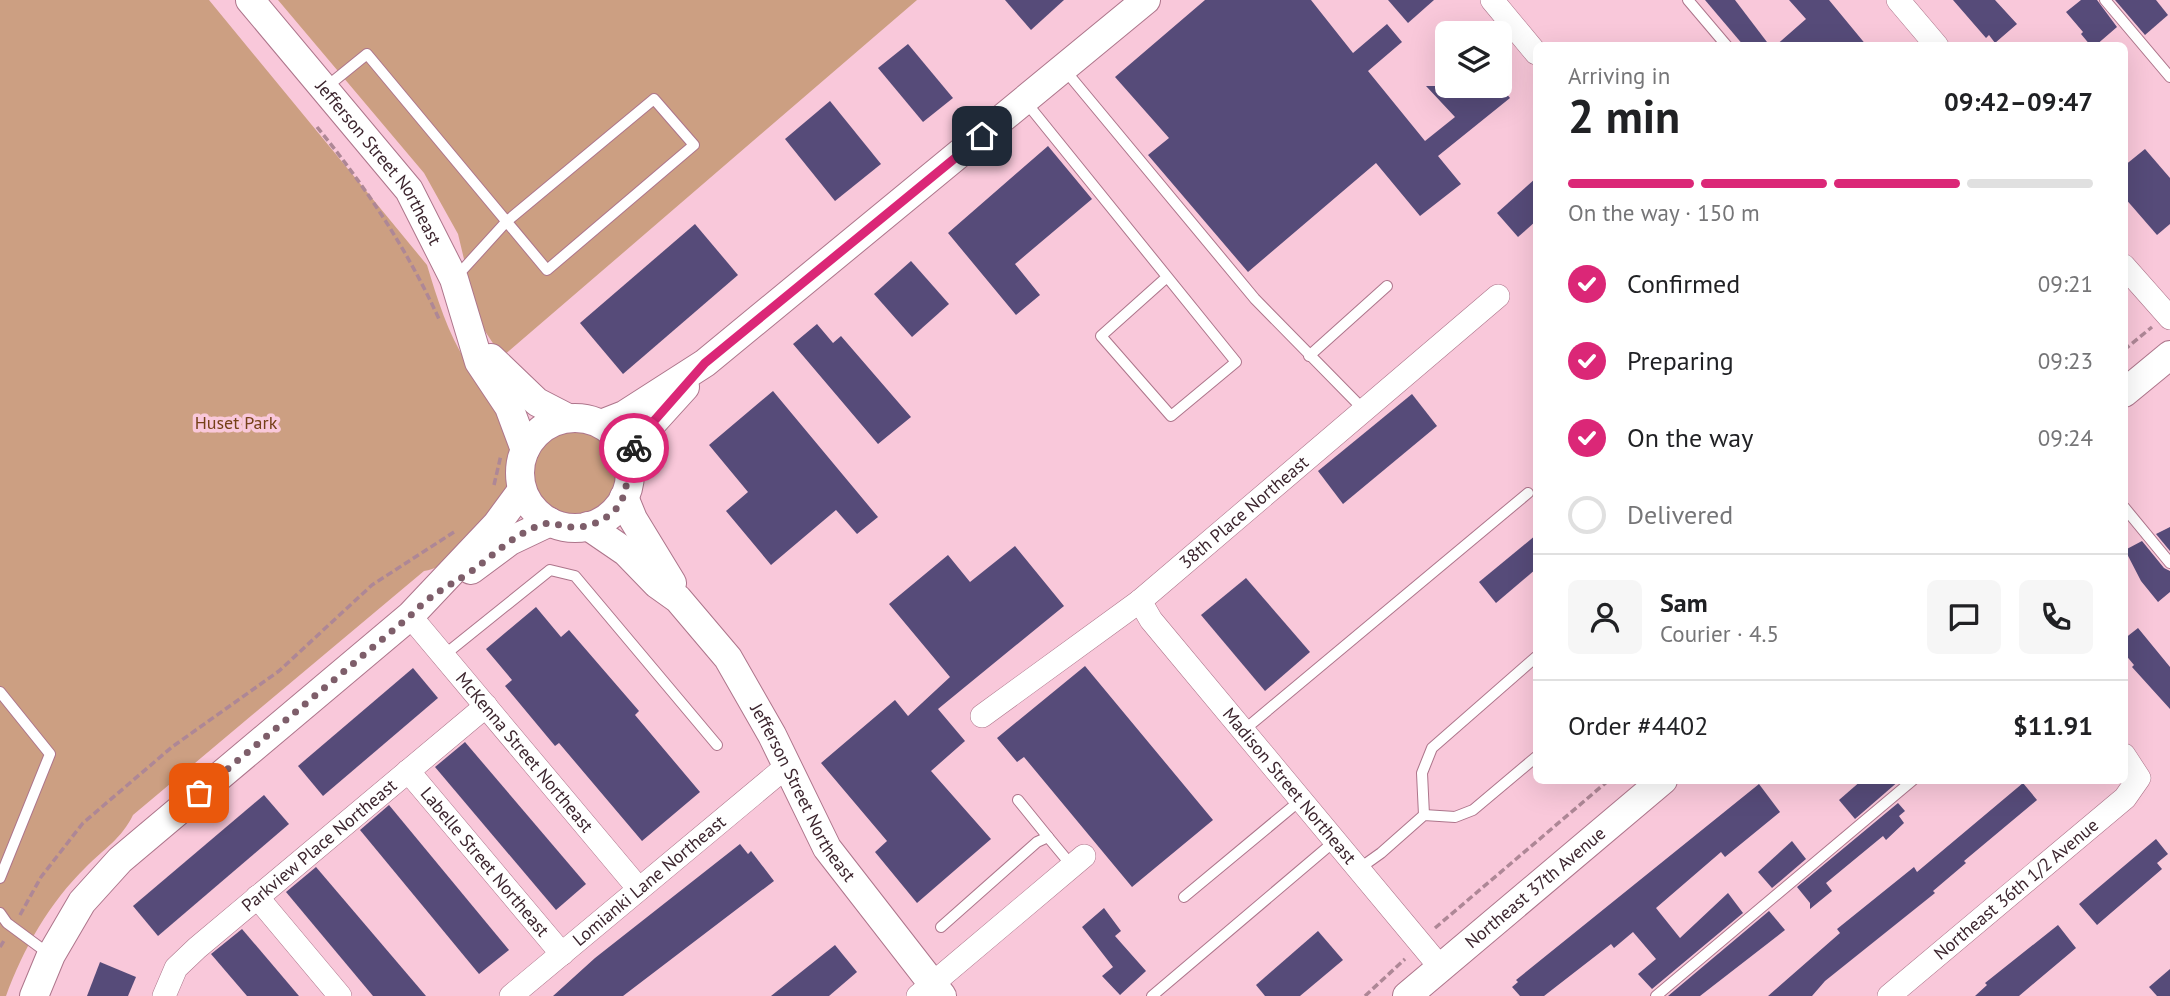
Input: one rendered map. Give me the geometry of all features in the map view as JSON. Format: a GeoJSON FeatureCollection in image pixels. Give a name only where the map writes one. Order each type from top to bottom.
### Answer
{"type":"FeatureCollection","features":[{"type":"Feature","properties":{"kind":"street","name":"Jefferson Street Northeast"},"geometry":{"type":"LineString","coordinates":[[250,0],[409,190],[454,279],[479,362],[509,407],[512,449]]}},
{"type":"Feature","properties":{"kind":"street"},"geometry":{"type":"LineString","coordinates":[[475,346],[537,402],[568,418],[601,424],[624,415],[705,363],[1146,0]]}},
{"type":"Feature","properties":{"kind":"street"},"geometry":{"type":"LineString","coordinates":[[1493,0],[1533,49]]}},
{"type":"Feature","properties":{"kind":"street"},"geometry":{"type":"LineString","coordinates":[[1898,0],[1934,42]]}},
{"type":"Feature","properties":{"kind":"street"},"geometry":{"type":"LineString","coordinates":[[2128,272],[2161,322]]}},
{"type":"Feature","properties":{"kind":"street","name":"38th Place Northeast"},"geometry":{"type":"LineString","coordinates":[[982,716],[1140,601],[1499,296]]}},
{"type":"Feature","properties":{"kind":"street"},"geometry":{"type":"LineString","coordinates":[[2128,390],[2170,355]]}},
{"type":"Feature","properties":{"kind":"street"},"geometry":{"type":"LineString","coordinates":[[628,459],[646,430],[705,363]]}},
{"type":"Feature","properties":{"kind":"street"},"geometry":{"type":"LineString","coordinates":[[568,418],[550,423],[512,449],[520,463],[522,490],[533,509],[550,522],[564,527],[588,526],[605,519],[624,497],[630,472],[628,459],[622,445],[601,424]]}},
{"type":"Feature","properties":{"kind":"street"},"geometry":{"type":"LineString","coordinates":[[34,996],[51,955],[82,902],[120,860],[410,616],[497,524],[522,490]]}},
{"type":"Feature","properties":{"kind":"street","name":"Jefferson Street Northeast"},"geometry":{"type":"LineString","coordinates":[[624,497],[638,528],[669,573],[678,599]]}},
{"type":"Feature","properties":{"kind":"street"},"geometry":{"type":"LineString","coordinates":[[430,595],[466,574],[510,541],[550,522]]}},
{"type":"Feature","properties":{"kind":"street","name":"Jefferson Street Northeast"},"geometry":{"type":"LineString","coordinates":[[588,526],[626,552],[657,584],[678,599],[728,659],[787,766],[827,848],[931,992]]}},
{"type":"Feature","properties":{"kind":"street","name":"Madison Street Northeast"},"geometry":{"type":"LineString","coordinates":[[1140,601],[1151,620],[1441,968]]}},
{"type":"Feature","properties":{"kind":"street","name":"McKenna Street Northeast"},"geometry":{"type":"LineString","coordinates":[[410,616],[639,889]]}},
{"type":"Feature","properties":{"kind":"street","name":"Parkview Place Northeast"},"geometry":{"type":"LineString","coordinates":[[164,996],[176,968],[486,706]]}},
{"type":"Feature","properties":{"kind":"street","name":"Northeast 36th 1/2 Avenue"},"geometry":{"type":"LineString","coordinates":[[1889,996],[2125,798],[2139,778],[2128,761]]}},
{"type":"Feature","properties":{"kind":"street","name":"Lomianki Lane Northeast"},"geometry":{"type":"LineString","coordinates":[[511,996],[787,766]]}},
{"type":"Feature","properties":{"kind":"street","name":"Labelle Street Northeast"},"geometry":{"type":"LineString","coordinates":[[408,771],[562,954]]}},
{"type":"Feature","properties":{"kind":"street","name":"Northeast 37th Avenue"},"geometry":{"type":"LineString","coordinates":[[1407,996],[1658,784]]}},
{"type":"Feature","properties":{"kind":"street"},"geometry":{"type":"LineString","coordinates":[[931,992],[1078,861]]}},
{"type":"Feature","properties":{"kind":"street"},"geometry":{"type":"LineString","coordinates":[[257,897],[340,996]]}},
{"type":"Feature","properties":{"kind":"lane"},"geometry":{"type":"LineString","coordinates":[[1688,0],[1724,42]]}},
{"type":"Feature","properties":{"kind":"lane"},"geometry":{"type":"LineString","coordinates":[[2105,0],[2170,77]]}},
{"type":"Feature","properties":{"kind":"lane"},"geometry":{"type":"LineString","coordinates":[[325,88],[367,54],[506,222],[547,270],[694,145],[654,99],[506,222],[454,279]]}},
{"type":"Feature","properties":{"kind":"lane"},"geometry":{"type":"LineString","coordinates":[[1064,69],[1255,299],[1364,410]]}},
{"type":"Feature","properties":{"kind":"lane"},"geometry":{"type":"LineString","coordinates":[[1025,101],[1236,362],[1171,416],[1101,336],[1167,277]]}},
{"type":"Feature","properties":{"kind":"lane"},"geometry":{"type":"LineString","coordinates":[[1309,356],[1387,286]]}},
{"type":"Feature","properties":{"kind":"lane"},"geometry":{"type":"LineString","coordinates":[[1244,730],[1528,493]]}},
{"type":"Feature","properties":{"kind":"lane"},"geometry":{"type":"LineString","coordinates":[[2128,512],[2170,563]]}},
{"type":"Feature","properties":{"kind":"lane"},"geometry":{"type":"LineString","coordinates":[[443,656],[550,570],[575,576],[717,746]]}},
{"type":"Feature","properties":{"kind":"lane"},"geometry":{"type":"LineString","coordinates":[[1424,815],[1422,773],[1432,748],[1533,660]]}},
{"type":"Feature","properties":{"kind":"lane"},"geometry":{"type":"LineString","coordinates":[[0,692],[50,754],[0,878]]}},
{"type":"Feature","properties":{"kind":"lane"},"geometry":{"type":"LineString","coordinates":[[1360,868],[1424,815],[1455,817],[1473,810],[1533,760]]}},
{"type":"Feature","properties":{"kind":"lane"},"geometry":{"type":"LineString","coordinates":[[1656,996],[1908,784]]}},
{"type":"Feature","properties":{"kind":"lane"},"geometry":{"type":"LineString","coordinates":[[1184,897],[1302,799]]}},
{"type":"Feature","properties":{"kind":"lane"},"geometry":{"type":"LineString","coordinates":[[1018,800],[1048,837],[1078,861]]}},
{"type":"Feature","properties":{"kind":"lane"},"geometry":{"type":"LineString","coordinates":[[941,927],[1037,842],[1048,837]]}},
{"type":"Feature","properties":{"kind":"lane"},"geometry":{"type":"LineString","coordinates":[[1152,996],[1336,840]]}},
{"type":"Feature","properties":{"kind":"lane"},"geometry":{"type":"LineString","coordinates":[[0,913],[7,923],[51,955]]}},
{"type":"Feature","properties":{"kind":"path"},"geometry":{"type":"LineString","coordinates":[[317,127],[362,183],[418,272],[440,321]]}},
{"type":"Feature","properties":{"kind":"path"},"geometry":{"type":"LineString","coordinates":[[2128,347],[2161,322]]}},
{"type":"Feature","properties":{"kind":"path"},"geometry":{"type":"LineString","coordinates":[[493,487],[512,449]]}},
{"type":"Feature","properties":{"kind":"path"},"geometry":{"type":"LineString","coordinates":[[22,910],[41,877],[83,823],[172,747],[279,671],[372,585],[466,525]]}},
{"type":"Feature","properties":{"kind":"path"},"geometry":{"type":"LineString","coordinates":[[1436,928],[1604,784]]}},
{"type":"Feature","properties":{"kind":"path"},"geometry":{"type":"LineString","coordinates":[[1365,996],[1406,957]]}},
{"type":"Feature","properties":{"kind":"green space","name":"Huset Park"},"geometry":{"type":"Polygon","coordinates":[[[0,0],[209,0],[427,265],[454,340],[471,370],[504,415],[514,445],[514,461],[504,490],[487,517],[459,549],[447,561],[424,571],[133,815],[118,837],[86,867],[49,911],[29,944],[6,996],[0,996],[0,0]]]}},
{"type":"Feature","properties":{"kind":"green space"},"geometry":{"type":"Polygon","coordinates":[[[278,0],[917,0],[502,357],[479,322],[458,234],[424,173],[278,0]]]}},
{"type":"Feature","properties":{"kind":"green space"},"geometry":{"type":"Polygon","coordinates":[[[577,427],[594,430],[609,440],[619,455],[622,472],[619,489],[609,504],[594,514],[577,517],[560,514],[545,504],[535,489],[532,472],[535,455],[545,440],[560,430],[577,427]]]}},
{"type":"Feature","properties":{"kind":"building"},"geometry":{"type":"Polygon","coordinates":[[[1005,0],[1064,0],[1031,30],[1005,0]]]}},
{"type":"Feature","properties":{"kind":"building"},"geometry":{"type":"Polygon","coordinates":[[[1205,0],[1311,0],[1353,53],[1387,24],[1402,42],[1368,71],[1425,141],[1455,117],[1437,98],[1510,98],[1438,156],[1461,184],[1420,216],[1376,163],[1248,272],[1148,155],[1169,138],[1115,77],[1205,0]]]}},
{"type":"Feature","properties":{"kind":"building"},"geometry":{"type":"Polygon","coordinates":[[[1388,0],[1434,0],[1408,23],[1388,0]]]}},
{"type":"Feature","properties":{"kind":"building"},"geometry":{"type":"Polygon","coordinates":[[[1705,0],[1735,0],[1767,42],[1741,42],[1705,0]]]}},
{"type":"Feature","properties":{"kind":"building"},"geometry":{"type":"Polygon","coordinates":[[[1789,0],[1829,0],[1864,42],[1780,42],[1806,19],[1789,0]]]}},
{"type":"Feature","properties":{"kind":"building"},"geometry":{"type":"Polygon","coordinates":[[[1953,0],[1995,0],[2017,24],[1996,42],[1989,35],[1986,38],[1953,0]]]}},
{"type":"Feature","properties":{"kind":"building"},"geometry":{"type":"Polygon","coordinates":[[[2081,0],[2097,0],[2117,27],[2100,42],[2088,42],[2066,12],[2081,0]]]}},
{"type":"Feature","properties":{"kind":"building"},"geometry":{"type":"Polygon","coordinates":[[[2115,0],[2156,0],[2168,15],[2145,35],[2115,0]]]}},
{"type":"Feature","properties":{"kind":"building"},"geometry":{"type":"Polygon","coordinates":[[[908,44],[953,98],[923,122],[878,68],[908,44]]]}},
{"type":"Feature","properties":{"kind":"building"},"geometry":{"type":"Polygon","coordinates":[[[1426,86],[1435,86],[1435,96],[1426,86]]]}},
{"type":"Feature","properties":{"kind":"building"},"geometry":{"type":"Polygon","coordinates":[[[830,101],[881,164],[835,201],[785,139],[830,101]]]}},
{"type":"Feature","properties":{"kind":"building"},"geometry":{"type":"Polygon","coordinates":[[[1048,146],[1092,199],[1015,264],[1040,295],[1016,315],[948,233],[1048,146]]]}},
{"type":"Feature","properties":{"kind":"building"},"geometry":{"type":"Polygon","coordinates":[[[2145,149],[2170,178],[2170,224],[2157,235],[2128,202],[2128,163],[2145,149]]]}},
{"type":"Feature","properties":{"kind":"building"},"geometry":{"type":"Polygon","coordinates":[[[1533,181],[1533,224],[1518,237],[1497,213],[1533,181]]]}},
{"type":"Feature","properties":{"kind":"building"},"geometry":{"type":"Polygon","coordinates":[[[695,224],[738,275],[623,374],[580,323],[695,224]]]}},
{"type":"Feature","properties":{"kind":"building"},"geometry":{"type":"Polygon","coordinates":[[[911,261],[949,304],[912,337],[874,294],[911,261]]]}},
{"type":"Feature","properties":{"kind":"building"},"geometry":{"type":"Polygon","coordinates":[[[817,324],[833,343],[841,336],[911,417],[878,444],[793,344],[817,324]]]}},
{"type":"Feature","properties":{"kind":"building"},"geometry":{"type":"Polygon","coordinates":[[[773,391],[878,517],[857,534],[836,510],[771,565],[726,511],[748,492],[709,445],[773,391]]]}},
{"type":"Feature","properties":{"kind":"building"},"geometry":{"type":"Polygon","coordinates":[[[1412,394],[1437,426],[1343,504],[1318,471],[1412,394]]]}},
{"type":"Feature","properties":{"kind":"building"},"geometry":{"type":"Polygon","coordinates":[[[2170,527],[2170,551],[2156,534],[2170,527]]]}},
{"type":"Feature","properties":{"kind":"building"},"geometry":{"type":"Polygon","coordinates":[[[1533,537],[1533,572],[1496,603],[1479,582],[1533,537]]]}},
{"type":"Feature","properties":{"kind":"building"},"geometry":{"type":"Polygon","coordinates":[[[2142,541],[2164,568],[2170,571],[2170,592],[2158,602],[2141,581],[2128,556],[2128,548],[2142,541]]]}},
{"type":"Feature","properties":{"kind":"building"},"geometry":{"type":"Polygon","coordinates":[[[1015,546],[1064,606],[938,709],[965,741],[931,771],[991,839],[917,903],[875,852],[887,841],[821,763],[895,700],[908,716],[950,677],[889,604],[948,555],[970,582],[1015,546]]]}},
{"type":"Feature","properties":{"kind":"building"},"geometry":{"type":"Polygon","coordinates":[[[1246,578],[1310,652],[1265,691],[1201,615],[1246,578]]]}},
{"type":"Feature","properties":{"kind":"building"},"geometry":{"type":"Polygon","coordinates":[[[536,607],[561,637],[569,630],[639,711],[635,715],[700,792],[642,841],[559,743],[555,746],[505,686],[512,680],[486,649],[536,607]]]}},
{"type":"Feature","properties":{"kind":"building"},"geometry":{"type":"Polygon","coordinates":[[[2138,628],[2170,667],[2170,709],[2132,667],[2134,665],[2128,658],[2128,636],[2138,628]]]}},
{"type":"Feature","properties":{"kind":"building"},"geometry":{"type":"Polygon","coordinates":[[[1085,666],[1213,820],[1132,887],[1024,757],[1017,762],[997,738],[1085,666]]]}},
{"type":"Feature","properties":{"kind":"building"},"geometry":{"type":"Polygon","coordinates":[[[413,668],[438,698],[323,796],[298,766],[413,668]]]}},
{"type":"Feature","properties":{"kind":"building"},"geometry":{"type":"Polygon","coordinates":[[[465,742],[586,884],[556,910],[435,767],[465,742]]]}},
{"type":"Feature","properties":{"kind":"building"},"geometry":{"type":"Polygon","coordinates":[[[1759,784],[1780,812],[1725,857],[1721,852],[1656,908],[1680,938],[1728,893],[1743,913],[1652,989],[1638,974],[1656,959],[1633,932],[1614,948],[1611,944],[1544,996],[1520,996],[1512,987],[1518,982],[1516,980],[1759,784]]]}},
{"type":"Feature","properties":{"kind":"building"},"geometry":{"type":"Polygon","coordinates":[[[1857,784],[1895,784],[1855,819],[1839,800],[1857,784]]]}},
{"type":"Feature","properties":{"kind":"building"},"geometry":{"type":"Polygon","coordinates":[[[2022,784],[2037,800],[1964,861],[1966,863],[1933,891],[1935,893],[1825,981],[1812,996],[1768,996],[1840,933],[1837,929],[1914,867],[1917,872],[2022,784]]]}},
{"type":"Feature","properties":{"kind":"building"},"geometry":{"type":"Polygon","coordinates":[[[264,795],[289,824],[158,936],[133,906],[264,795]]]}},
{"type":"Feature","properties":{"kind":"building"},"geometry":{"type":"Polygon","coordinates":[[[1898,803],[1905,811],[1899,816],[1904,823],[1886,840],[1883,836],[1826,883],[1832,891],[1810,909],[1810,903],[1797,887],[1898,803]]]}},
{"type":"Feature","properties":{"kind":"building"},"geometry":{"type":"Polygon","coordinates":[[[389,805],[509,950],[479,974],[360,830],[389,805]]]}},
{"type":"Feature","properties":{"kind":"building"},"geometry":{"type":"Polygon","coordinates":[[[2156,839],[2168,854],[2157,863],[2162,869],[2097,925],[2079,904],[2156,839]]]}},
{"type":"Feature","properties":{"kind":"building"},"geometry":{"type":"Polygon","coordinates":[[[1792,841],[1806,859],[1772,888],[1758,872],[1792,841]]]}},
{"type":"Feature","properties":{"kind":"building"},"geometry":{"type":"Polygon","coordinates":[[[740,844],[748,854],[751,851],[774,881],[623,996],[553,996],[595,958],[740,844]]]}},
{"type":"Feature","properties":{"kind":"building"},"geometry":{"type":"Polygon","coordinates":[[[316,867],[426,996],[373,996],[286,892],[316,867]]]}},
{"type":"Feature","properties":{"kind":"building"},"geometry":{"type":"Polygon","coordinates":[[[1104,908],[1121,931],[1115,936],[1146,971],[1120,995],[1102,976],[1113,967],[1082,927],[1104,908]]]}},
{"type":"Feature","properties":{"kind":"building"},"geometry":{"type":"Polygon","coordinates":[[[1769,911],[1785,930],[1700,996],[1668,996],[1769,911]]]}},
{"type":"Feature","properties":{"kind":"building"},"geometry":{"type":"Polygon","coordinates":[[[2058,925],[2076,948],[2019,996],[1975,996],[1987,985],[1985,983],[2058,925]]]}},
{"type":"Feature","properties":{"kind":"building"},"geometry":{"type":"Polygon","coordinates":[[[242,929],[299,996],[247,996],[211,954],[242,929]]]}},
{"type":"Feature","properties":{"kind":"building"},"geometry":{"type":"Polygon","coordinates":[[[1318,931],[1343,960],[1300,996],[1265,996],[1256,985],[1318,931]]]}},
{"type":"Feature","properties":{"kind":"building"},"geometry":{"type":"Polygon","coordinates":[[[835,945],[857,972],[829,996],[771,996],[835,945]]]}},
{"type":"Feature","properties":{"kind":"building"},"geometry":{"type":"Polygon","coordinates":[[[100,962],[136,977],[128,996],[87,996],[100,962]]]}},
{"type":"Feature","properties":{"kind":"building"},"geometry":{"type":"Polygon","coordinates":[[[2170,969],[2170,996],[2157,996],[2149,987],[2170,969]]]}},
{"type":"Feature","properties":{"kind":"way so far"},"geometry":{"type":"LineString","coordinates":[[199,793],[410,616],[430,595],[466,574],[510,541],[550,522],[578,528],[605,519],[624,497],[630,472],[628,459],[634,448]]}},
{"type":"Feature","properties":{"kind":"route"},"geometry":{"type":"LineString","coordinates":[[634,448],[646,430],[705,363],[982,136]]}}]}
